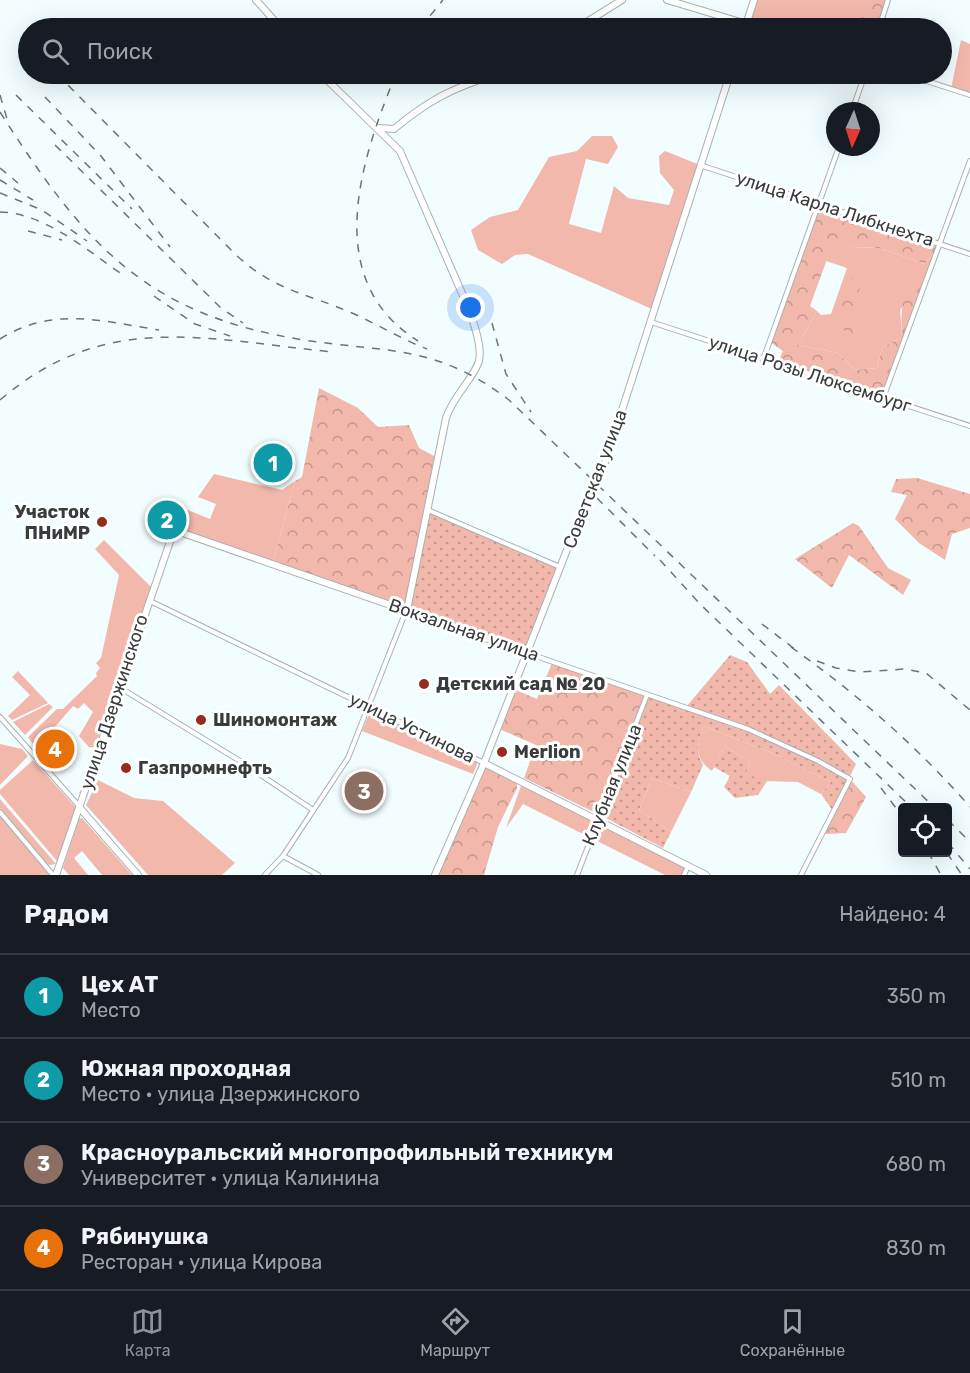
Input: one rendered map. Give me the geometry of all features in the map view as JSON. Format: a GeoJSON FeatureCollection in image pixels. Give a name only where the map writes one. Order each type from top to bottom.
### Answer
{"type":"FeatureCollection","features":[{"type":"Feature","properties":{"kind":"street"},"geometry":{"type":"LineString","coordinates":[[256,0],[272,18]]}},
{"type":"Feature","properties":{"kind":"street"},"geometry":{"type":"LineString","coordinates":[[593,18],[622,0]]}},
{"type":"Feature","properties":{"kind":"street"},"geometry":{"type":"LineString","coordinates":[[667,0],[722,18]]}},
{"type":"Feature","properties":{"kind":"street"},"geometry":{"type":"LineString","coordinates":[[748,18],[754,0]]}},
{"type":"Feature","properties":{"kind":"street"},"geometry":{"type":"LineString","coordinates":[[882,18],[888,0]]}},
{"type":"Feature","properties":{"kind":"street"},"geometry":{"type":"LineString","coordinates":[[265,875],[283,856],[348,758],[370,707],[406,610],[448,412],[461,387],[475,370],[479,348],[471,314],[443,254],[408,164],[400,151],[378,128],[362,116],[331,84]]}},
{"type":"Feature","properties":{"kind":"street"},"geometry":{"type":"LineString","coordinates":[[378,128],[394,129],[424,105],[465,84]]}},
{"type":"Feature","properties":{"kind":"street","name":"Советская улица"},"geometry":{"type":"LineString","coordinates":[[435,875],[484,763],[584,506],[606,460],[727,84]]}},
{"type":"Feature","properties":{"kind":"street"},"geometry":{"type":"LineString","coordinates":[[855,102],[861,84]]}},
{"type":"Feature","properties":{"kind":"street"},"geometry":{"type":"LineString","coordinates":[[936,84],[970,95]]}},
{"type":"Feature","properties":{"kind":"street"},"geometry":{"type":"LineString","coordinates":[[763,360],[836,156]]}},
{"type":"Feature","properties":{"kind":"street"},"geometry":{"type":"LineString","coordinates":[[883,398],[970,161]]}},
{"type":"Feature","properties":{"kind":"street","name":"улица Карла Либкнехта"},"geometry":{"type":"LineString","coordinates":[[700,165],[970,254]]}},
{"type":"Feature","properties":{"kind":"street","name":"улица Розы Люксембург"},"geometry":{"type":"LineString","coordinates":[[651,322],[970,426]]}},
{"type":"Feature","properties":{"kind":"street"},"geometry":{"type":"LineString","coordinates":[[428,510],[560,567]]}},
{"type":"Feature","properties":{"kind":"street","name":"Вокзальная улица"},"geometry":{"type":"LineString","coordinates":[[174,530],[748,729],[818,760],[850,779],[801,875]]}},
{"type":"Feature","properties":{"kind":"street","name":"улица Дзержинского"},"geometry":{"type":"LineString","coordinates":[[54,875],[174,530]]}},
{"type":"Feature","properties":{"kind":"street","name":"улица Устинова"},"geometry":{"type":"LineString","coordinates":[[148,600],[484,763],[706,875]]}},
{"type":"Feature","properties":{"kind":"street"},"geometry":{"type":"LineString","coordinates":[[119,687],[240,761],[313,810]]}},
{"type":"Feature","properties":{"kind":"street","name":"Клубная улица"},"geometry":{"type":"LineString","coordinates":[[577,875],[646,695]]}},
{"type":"Feature","properties":{"kind":"street"},"geometry":{"type":"LineString","coordinates":[[0,717],[138,875]]}},
{"type":"Feature","properties":{"kind":"street"},"geometry":{"type":"LineString","coordinates":[[0,812],[54,875]]}},
{"type":"Feature","properties":{"kind":"street"},"geometry":{"type":"LineString","coordinates":[[283,856],[318,875]]}},
{"type":"Feature","properties":{"kind":"street"},"geometry":{"type":"LineString","coordinates":[[684,875],[688,866]]}},
{"type":"Feature","properties":{"kind":"green space"},"geometry":{"type":"Polygon","coordinates":[[[754,0],[888,0],[882,18],[749,18],[754,0]]]}},
{"type":"Feature","properties":{"kind":"green space"},"geometry":{"type":"Polygon","coordinates":[[[871,0],[888,0],[882,18],[861,18],[862,12],[871,0]]]}},
{"type":"Feature","properties":{"kind":"green space"},"geometry":{"type":"Polygon","coordinates":[[[961,40],[970,44],[970,95],[951,89],[961,40]]]}},
{"type":"Feature","properties":{"kind":"green space"},"geometry":{"type":"Polygon","coordinates":[[[592,136],[612,136],[618,147],[608,164],[586,159],[569,224],[601,233],[614,186],[628,198],[669,205],[674,190],[660,173],[659,156],[665,151],[700,165],[654,310],[528,254],[515,255],[502,264],[478,250],[471,230],[490,217],[518,210],[549,157],[577,151],[592,136]]]}},
{"type":"Feature","properties":{"kind":"green space"},"geometry":{"type":"Polygon","coordinates":[[[820,203],[941,244],[925,264],[879,248],[852,247],[835,237],[810,306],[817,311],[798,345],[838,353],[855,370],[877,368],[882,348],[902,337],[905,297],[914,282],[932,268],[883,398],[777,364],[783,351],[770,342],[820,203]]]}},
{"type":"Feature","properties":{"kind":"green space"},"geometry":{"type":"Polygon","coordinates":[[[835,236],[852,247],[879,248],[925,264],[941,244],[932,268],[900,310],[902,337],[882,348],[877,368],[855,370],[838,353],[798,345],[817,311],[821,315],[831,314],[847,268],[826,261],[835,236]]]}},
{"type":"Feature","properties":{"kind":"green space"},"geometry":{"type":"Polygon","coordinates":[[[853,277],[861,284],[856,300],[858,335],[837,328],[840,301],[853,277]]]}},
{"type":"Feature","properties":{"kind":"green space"},"geometry":{"type":"Polygon","coordinates":[[[319,388],[358,408],[378,427],[409,425],[419,448],[438,458],[407,610],[273,562],[295,481],[302,477],[319,388]]]}},
{"type":"Feature","properties":{"kind":"green space"},"geometry":{"type":"Polygon","coordinates":[[[214,474],[282,490],[295,481],[273,562],[174,530],[183,508],[210,519],[216,504],[198,497],[214,474]]]}},
{"type":"Feature","properties":{"kind":"green space"},"geometry":{"type":"Polygon","coordinates":[[[917,478],[970,494],[970,528],[952,534],[945,560],[919,543],[895,519],[907,495],[891,492],[896,479],[917,478]]]}},
{"type":"Feature","properties":{"kind":"green space"},"geometry":{"type":"Polygon","coordinates":[[[428,510],[560,567],[526,652],[407,610],[428,510]]]}},
{"type":"Feature","properties":{"kind":"green space"},"geometry":{"type":"Polygon","coordinates":[[[853,523],[859,526],[888,568],[911,580],[903,595],[849,555],[832,588],[795,559],[853,523]]]}},
{"type":"Feature","properties":{"kind":"green space"},"geometry":{"type":"Polygon","coordinates":[[[104,540],[151,587],[95,748],[89,747],[79,736],[93,712],[84,703],[78,709],[73,706],[48,735],[45,734],[33,744],[28,737],[57,709],[63,709],[97,676],[96,673],[100,668],[96,663],[101,658],[119,575],[95,549],[104,540]]]}},
{"type":"Feature","properties":{"kind":"green space"},"geometry":{"type":"Polygon","coordinates":[[[730,655],[747,662],[770,694],[779,685],[856,764],[833,811],[821,794],[831,782],[768,751],[704,726],[698,746],[703,765],[691,792],[652,778],[639,810],[671,832],[663,848],[602,816],[647,695],[686,707],[730,655]]]}},
{"type":"Feature","properties":{"kind":"green space"},"geometry":{"type":"Polygon","coordinates":[[[552,663],[647,695],[600,815],[524,778],[536,745],[497,728],[514,689],[537,699],[552,663]]]}},
{"type":"Feature","properties":{"kind":"green space"},"geometry":{"type":"Polygon","coordinates":[[[18,671],[48,703],[12,720],[8,716],[30,695],[12,677],[18,671]]]}},
{"type":"Feature","properties":{"kind":"green space"},"geometry":{"type":"Polygon","coordinates":[[[49,704],[53,707],[25,735],[13,722],[49,704]]]}},
{"type":"Feature","properties":{"kind":"green space"},"geometry":{"type":"Polygon","coordinates":[[[371,710],[478,762],[473,774],[362,731],[371,710]]]}},
{"type":"Feature","properties":{"kind":"green space"},"geometry":{"type":"Polygon","coordinates":[[[704,726],[768,751],[831,782],[821,794],[798,782],[763,781],[746,774],[750,762],[725,746],[712,771],[702,761],[698,751],[699,739],[704,726]]]}},
{"type":"Feature","properties":{"kind":"green space"},"geometry":{"type":"Polygon","coordinates":[[[0,744],[22,749],[28,756],[0,785],[0,744]]]}},
{"type":"Feature","properties":{"kind":"green space"},"geometry":{"type":"Polygon","coordinates":[[[725,746],[750,762],[746,774],[767,781],[758,795],[735,798],[724,787],[730,776],[714,767],[725,746]]]}},
{"type":"Feature","properties":{"kind":"green space"},"geometry":{"type":"Polygon","coordinates":[[[33,760],[76,808],[57,861],[0,794],[0,790],[33,760]]]}},
{"type":"Feature","properties":{"kind":"green space"},"geometry":{"type":"Polygon","coordinates":[[[484,763],[517,782],[517,788],[498,827],[484,875],[435,875],[484,763]]]}},
{"type":"Feature","properties":{"kind":"green space"},"geometry":{"type":"Polygon","coordinates":[[[652,778],[691,792],[671,832],[639,810],[652,778]]]}},
{"type":"Feature","properties":{"kind":"green space"},"geometry":{"type":"Polygon","coordinates":[[[850,779],[866,797],[846,833],[826,834],[822,830],[850,779]]]}},
{"type":"Feature","properties":{"kind":"green space"},"geometry":{"type":"Polygon","coordinates":[[[98,780],[134,798],[163,801],[235,863],[222,875],[148,875],[86,805],[98,780]]]}},
{"type":"Feature","properties":{"kind":"green space"},"geometry":{"type":"Polygon","coordinates":[[[521,786],[597,822],[594,835],[600,824],[686,869],[683,875],[665,875],[523,804],[506,828],[521,786]]]}},
{"type":"Feature","properties":{"kind":"green space"},"geometry":{"type":"Polygon","coordinates":[[[0,799],[56,864],[46,863],[0,808],[0,799]]]}},
{"type":"Feature","properties":{"kind":"green space"},"geometry":{"type":"Polygon","coordinates":[[[0,812],[53,875],[0,875],[0,812]]]}},
{"type":"Feature","properties":{"kind":"green space"},"geometry":{"type":"Polygon","coordinates":[[[82,818],[132,875],[102,875],[82,851],[74,858],[88,875],[69,875],[63,868],[79,819],[82,818]]]}},
{"type":"Feature","properties":{"kind":"railway"},"geometry":{"type":"LineString","coordinates":[[428,18],[443,0]]}},
{"type":"Feature","properties":{"kind":"railway"},"geometry":{"type":"LineString","coordinates":[[67,84],[250,267],[278,284],[352,313],[427,349]]}},
{"type":"Feature","properties":{"kind":"railway"},"geometry":{"type":"LineString","coordinates":[[392,84],[371,143],[362,180],[357,216],[359,252],[368,286],[387,316],[418,341]]}},
{"type":"Feature","properties":{"kind":"railway"},"geometry":{"type":"LineString","coordinates":[[0,95],[7,119]]}},
{"type":"Feature","properties":{"kind":"railway"},"geometry":{"type":"LineString","coordinates":[[16,95],[132,209]]}},
{"type":"Feature","properties":{"kind":"railway"},"geometry":{"type":"LineString","coordinates":[[45,97],[101,156],[170,247]]}},
{"type":"Feature","properties":{"kind":"railway"},"geometry":{"type":"LineString","coordinates":[[0,112],[30,158],[90,235],[123,265],[159,291],[201,312],[248,328],[304,340],[387,350],[434,360],[483,382],[509,400],[930,803]]}},
{"type":"Feature","properties":{"kind":"railway"},"geometry":{"type":"LineString","coordinates":[[55,145],[221,308],[243,323]]}},
{"type":"Feature","properties":{"kind":"railway"},"geometry":{"type":"LineString","coordinates":[[0,168],[18,183]]}},
{"type":"Feature","properties":{"kind":"railway"},"geometry":{"type":"LineString","coordinates":[[0,180],[33,200]]}},
{"type":"Feature","properties":{"kind":"railway"},"geometry":{"type":"LineString","coordinates":[[0,193],[42,210],[87,241]]}},
{"type":"Feature","properties":{"kind":"railway"},"geometry":{"type":"LineString","coordinates":[[0,212],[17,214],[49,226],[81,245],[123,275]]}},
{"type":"Feature","properties":{"kind":"railway"},"geometry":{"type":"LineString","coordinates":[[28,231],[62,240]]}},
{"type":"Feature","properties":{"kind":"railway"},"geometry":{"type":"LineString","coordinates":[[154,296],[195,324],[230,336]]}},
{"type":"Feature","properties":{"kind":"railway"},"geometry":{"type":"LineString","coordinates":[[0,339],[39,322],[58,319],[97,320],[159,330]]}},
{"type":"Feature","properties":{"kind":"railway"},"geometry":{"type":"LineString","coordinates":[[492,323],[506,374],[531,412]]}},
{"type":"Feature","properties":{"kind":"railway"},"geometry":{"type":"LineString","coordinates":[[0,400],[40,371],[79,352],[119,342],[159,337],[200,338],[334,352]]}},
{"type":"Feature","properties":{"kind":"railway"},"geometry":{"type":"LineString","coordinates":[[597,498],[655,556]]}},
{"type":"Feature","properties":{"kind":"railway"},"geometry":{"type":"LineString","coordinates":[[660,560],[700,604],[907,803]]}},
{"type":"Feature","properties":{"kind":"railway"},"geometry":{"type":"LineString","coordinates":[[762,624],[796,650]]}},
{"type":"Feature","properties":{"kind":"railway"},"geometry":{"type":"LineString","coordinates":[[791,647],[839,683],[908,742],[970,807]]}},
{"type":"Feature","properties":{"kind":"railway"},"geometry":{"type":"LineString","coordinates":[[817,661],[836,668],[860,672],[905,669],[926,673],[970,710]]}},
{"type":"Feature","properties":{"kind":"railway"},"geometry":{"type":"LineString","coordinates":[[881,788],[898,811]]}},
{"type":"Feature","properties":{"kind":"railway"},"geometry":{"type":"LineString","coordinates":[[952,824],[970,842]]}},
{"type":"Feature","properties":{"kind":"railway"},"geometry":{"type":"LineString","coordinates":[[952,848],[970,869]]}},
{"type":"Feature","properties":{"kind":"railway"},"geometry":{"type":"LineString","coordinates":[[931,857],[941,875]]}},
{"type":"Feature","properties":{"kind":"railway"},"geometry":{"type":"LineString","coordinates":[[950,857],[962,875]]}},
{"type":"Feature","properties":{"kind":"place","name":"Цех АТ"},"geometry":{"type":"Point","coordinates":[273,463]}},
{"type":"Feature","properties":{"kind":"place","name":"Южная проходная"},"geometry":{"type":"Point","coordinates":[167,520]}},
{"type":"Feature","properties":{"kind":"place","name":"Участок ПНиМР"},"geometry":{"type":"Point","coordinates":[102,522]}},
{"type":"Feature","properties":{"kind":"place","name":"Детский сад № 20"},"geometry":{"type":"Point","coordinates":[424,684]}},
{"type":"Feature","properties":{"kind":"place","name":"Шиномонтаж"},"geometry":{"type":"Point","coordinates":[201,720]}},
{"type":"Feature","properties":{"kind":"place","name":"Рябинушка"},"geometry":{"type":"Point","coordinates":[55,749]}},
{"type":"Feature","properties":{"kind":"place","name":"Merlion"},"geometry":{"type":"Point","coordinates":[502,752]}},
{"type":"Feature","properties":{"kind":"place","name":"Газпромнефть"},"geometry":{"type":"Point","coordinates":[126,768]}},
{"type":"Feature","properties":{"kind":"place","name":"Красноуральский многопрофильный техникум"},"geometry":{"type":"Point","coordinates":[364,791]}}]}
